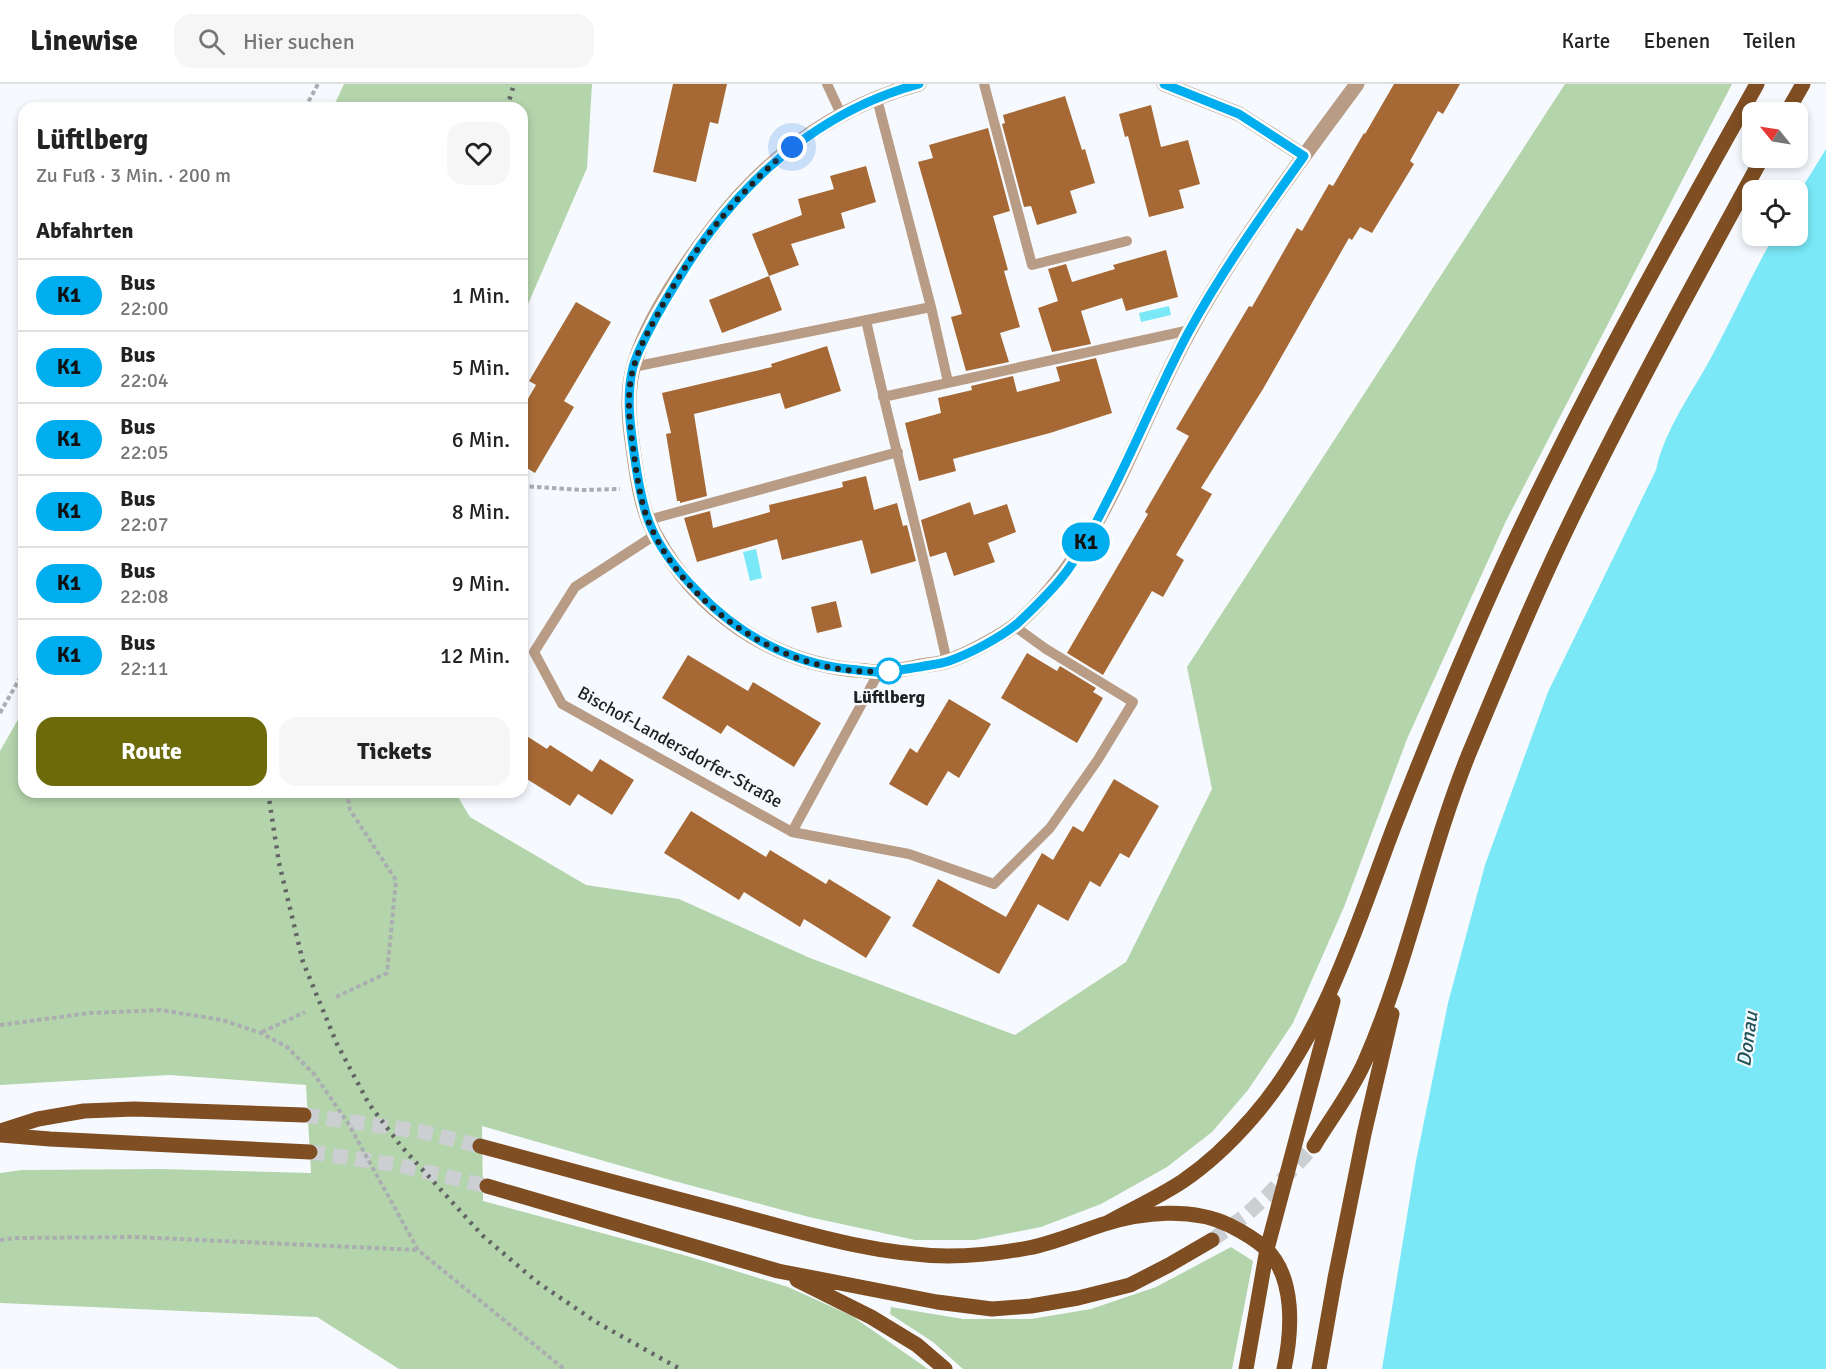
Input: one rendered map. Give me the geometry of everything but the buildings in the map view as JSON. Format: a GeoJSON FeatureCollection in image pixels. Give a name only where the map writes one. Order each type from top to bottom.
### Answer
{"type":"FeatureCollection","features":[{"type":"Feature","properties":{"kind":"main road"},"geometry":{"type":"LineString","coordinates":[[1107,1223],[1183,1180],[1224,1147],[1253,1117],[1301,1052],[1339,974],[1396,823],[1457,673],[1518,535],[1649,277],[1757,84]]}},
{"type":"Feature","properties":{"kind":"main road"},"geometry":{"type":"LineString","coordinates":[[1793,102],[1803,84]]}},
{"type":"Feature","properties":{"kind":"main road"},"geometry":{"type":"LineString","coordinates":[[1319,1369],[1364,1134],[1405,953],[1431,864],[1467,760],[1516,641],[1577,508],[1684,299],[1756,168]]}},
{"type":"Feature","properties":{"kind":"main road"},"geometry":{"type":"LineString","coordinates":[[1314,1146],[1364,1065],[1405,953]]}},
{"type":"Feature","properties":{"kind":"main road"},"geometry":{"type":"LineString","coordinates":[[1246,1369],[1267,1249],[1339,974]]}},
{"type":"Feature","properties":{"kind":"main road"},"geometry":{"type":"LineString","coordinates":[[0,1133],[38,1119],[84,1111],[134,1109],[303,1115]]}},
{"type":"Feature","properties":{"kind":"main road"},"geometry":{"type":"LineString","coordinates":[[0,1133],[50,1140],[310,1152]]}},
{"type":"Feature","properties":{"kind":"main road"},"geometry":{"type":"LineString","coordinates":[[480,1146],[782,1227],[872,1249],[907,1253],[980,1255],[1029,1248],[1107,1223],[1154,1214],[1205,1217],[1228,1224],[1267,1249],[1280,1270],[1287,1289],[1289,1308],[1288,1349],[1284,1369]]}},
{"type":"Feature","properties":{"kind":"main road"},"geometry":{"type":"LineString","coordinates":[[487,1186],[778,1271],[937,1302],[992,1309],[1031,1306],[1078,1298],[1130,1285],[1212,1240]]}},
{"type":"Feature","properties":{"kind":"main road"},"geometry":{"type":"LineString","coordinates":[[778,1271],[871,1317],[917,1345],[945,1369]]}},
{"type":"Feature","properties":{"kind":"street"},"geometry":{"type":"LineString","coordinates":[[919,84],[841,114],[805,137],[767,168],[720,219],[692,256],[643,341],[633,367],[629,409],[636,466],[648,520],[655,536],[680,574],[728,621],[761,643],[798,658],[829,667],[879,672],[947,662],[1014,626],[1065,573],[1086,543],[1119,479],[1163,382],[1190,330],[1245,239],[1357,84]]}},
{"type":"Feature","properties":{"kind":"street"},"geometry":{"type":"LineString","coordinates":[[1164,84],[1239,114],[1304,156]]}},
{"type":"Feature","properties":{"kind":"lane"},"geometry":{"type":"LineString","coordinates":[[827,84],[841,114]]}},
{"type":"Feature","properties":{"kind":"lane"},"geometry":{"type":"LineString","coordinates":[[984,84],[1032,265],[1127,241]]}},
{"type":"Feature","properties":{"kind":"lane"},"geometry":{"type":"LineString","coordinates":[[877,99],[932,307],[948,382]]}},
{"type":"Feature","properties":{"kind":"lane"},"geometry":{"type":"LineString","coordinates":[[633,367],[932,307]]}},
{"type":"Feature","properties":{"kind":"lane"},"geometry":{"type":"LineString","coordinates":[[866,320],[947,662]]}},
{"type":"Feature","properties":{"kind":"lane"},"geometry":{"type":"LineString","coordinates":[[883,397],[1190,330]]}},
{"type":"Feature","properties":{"kind":"lane"},"geometry":{"type":"LineString","coordinates":[[648,520],[898,452]]}},
{"type":"Feature","properties":{"kind":"lane","name":"Bischof-Landersdorfer-Straße"},"geometry":{"type":"LineString","coordinates":[[655,536],[575,587],[534,652],[562,704],[792,832],[909,854],[994,884],[1050,828],[1097,761],[1133,702],[1046,649],[1014,626]]}},
{"type":"Feature","properties":{"kind":"lane","name":"Bischof-Landersdorfer-Straße"},"geometry":{"type":"LineString","coordinates":[[792,832],[879,672]]}},
{"type":"Feature","properties":{"kind":"path"},"geometry":{"type":"LineString","coordinates":[[308,102],[318,84]]}},
{"type":"Feature","properties":{"kind":"path"},"geometry":{"type":"LineString","coordinates":[[528,486],[583,490],[641,489]]}},
{"type":"Feature","properties":{"kind":"path"},"geometry":{"type":"LineString","coordinates":[[0,713],[18,682]]}},
{"type":"Feature","properties":{"kind":"path"},"geometry":{"type":"LineString","coordinates":[[336,998],[387,973],[396,880],[350,810],[348,798]]}},
{"type":"Feature","properties":{"kind":"path"},"geometry":{"type":"LineString","coordinates":[[261,1033],[305,1012]]}},
{"type":"Feature","properties":{"kind":"path"},"geometry":{"type":"LineString","coordinates":[[0,1240],[135,1237],[418,1250]]}},
{"type":"Feature","properties":{"kind":"green space"},"geometry":{"type":"Polygon","coordinates":[[[344,84],[592,84],[587,168],[528,304],[528,102],[336,102],[344,84]]]}},
{"type":"Feature","properties":{"kind":"green space"},"geometry":{"type":"Polygon","coordinates":[[[1565,84],[1732,84],[1506,521],[1407,739],[1344,907],[1293,1023],[1248,1090],[1212,1132],[1167,1167],[1101,1204],[1041,1227],[975,1240],[915,1240],[809,1217],[482,1126],[483,1201],[687,1256],[788,1287],[852,1316],[928,1369],[399,1369],[317,1317],[0,1303],[0,1173],[22,1170],[161,1169],[311,1173],[306,1085],[169,1075],[0,1085],[0,751],[18,720],[18,798],[459,798],[470,817],[586,885],[679,899],[810,958],[1015,1035],[1126,962],[1212,789],[1187,667],[1565,84]]]}},
{"type":"Feature","properties":{"kind":"green space"},"geometry":{"type":"Polygon","coordinates":[[[1231,1247],[1253,1261],[1232,1369],[963,1369],[933,1342],[890,1314],[891,1307],[963,1319],[1031,1319],[1091,1309],[1156,1287],[1231,1247]]]}},
{"type":"Feature","properties":{"kind":"water","name":"Donau"},"geometry":{"type":"Polygon","coordinates":[[[1826,149],[1826,1369],[1382,1369],[1416,1161],[1448,1003],[1485,865],[1548,692],[1656,470],[1673,425],[1713,354],[1768,246],[1808,246],[1807,180],[1826,149]]]}},
{"type":"Feature","properties":{"kind":"water"},"geometry":{"type":"Polygon","coordinates":[[[1169,306],[1171,315],[1141,322],[1139,313],[1169,306]]]}},
{"type":"Feature","properties":{"kind":"water"},"geometry":{"type":"Polygon","coordinates":[[[756,549],[762,578],[750,581],[743,552],[756,549]]]}},
{"type":"Feature","properties":{"kind":"tunnel"},"geometry":{"type":"LineString","coordinates":[[304,1115],[423,1132],[480,1146]]}},
{"type":"Feature","properties":{"kind":"tunnel"},"geometry":{"type":"LineString","coordinates":[[1212,1240],[1245,1216],[1269,1194],[1314,1146]]}},
{"type":"Feature","properties":{"kind":"tunnel"},"geometry":{"type":"LineString","coordinates":[[310,1152],[398,1165],[487,1186]]}},
{"type":"Feature","properties":{"kind":"railway"},"geometry":{"type":"LineString","coordinates":[[509,102],[514,84]]}},
{"type":"Feature","properties":{"kind":"railway"},"geometry":{"type":"LineString","coordinates":[[269,798],[279,863],[303,962],[337,1044],[369,1104],[401,1146],[483,1236],[537,1282],[596,1322],[680,1369]]}},
{"type":"Feature","properties":{"kind":"bus line","name":"K1"},"geometry":{"type":"LineString","coordinates":[[919,84],[841,114],[805,137],[767,168],[720,219],[692,256],[643,341],[633,367],[629,409],[631,433],[648,520],[655,536],[680,574],[728,621],[761,643],[798,658],[829,667],[879,672],[947,662],[1014,626],[1065,573],[1086,543],[1190,330],[1245,239],[1304,156],[1239,114],[1164,84]]}},
{"type":"Feature","properties":{"kind":"place","name":"Lüftlberg"},"geometry":{"type":"Point","coordinates":[889,671]}},
{"type":"Feature","properties":{"kind":"route"},"geometry":{"type":"LineString","coordinates":[[792,147],[767,168],[720,219],[692,256],[643,341],[633,367],[630,388],[629,409],[636,466],[648,520],[655,536],[680,574],[728,621],[761,643],[798,658],[829,667],[879,672],[895,670],[889,671]]}}]}
